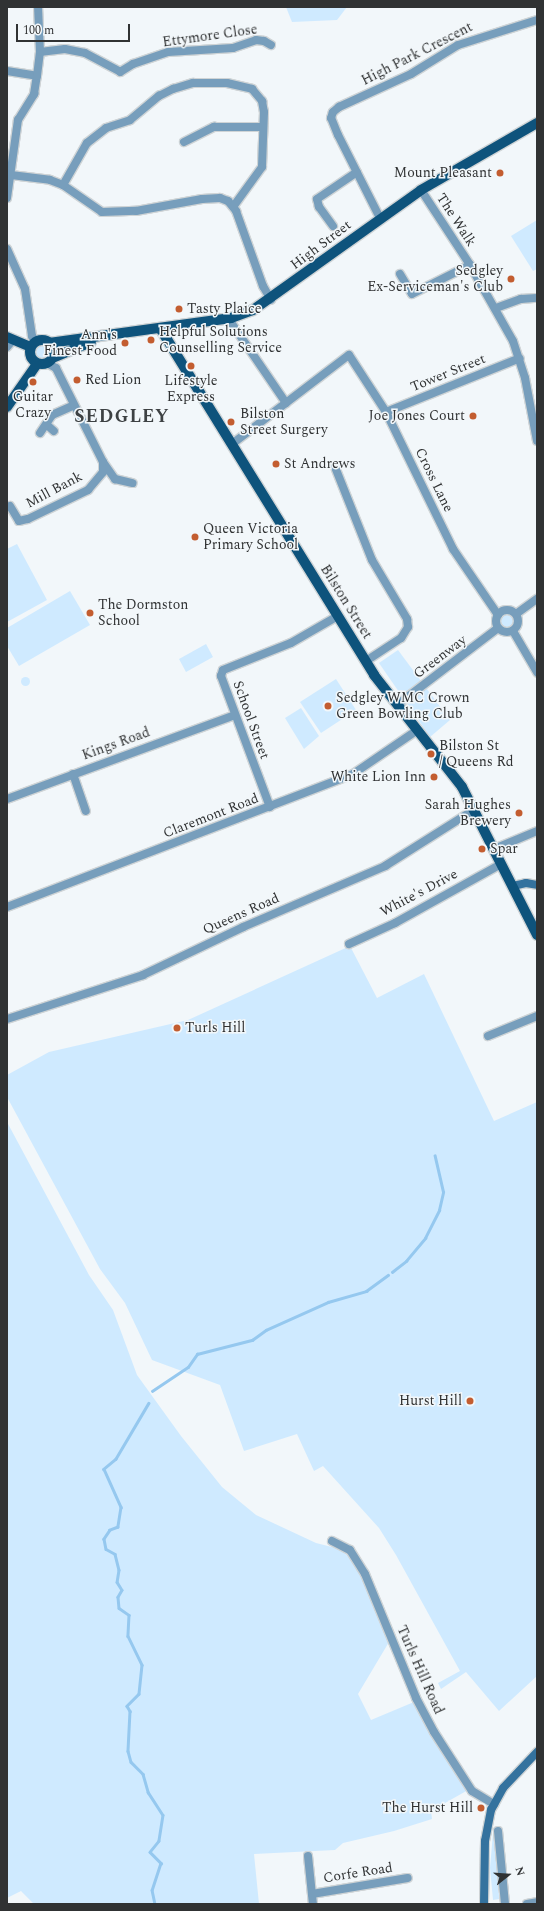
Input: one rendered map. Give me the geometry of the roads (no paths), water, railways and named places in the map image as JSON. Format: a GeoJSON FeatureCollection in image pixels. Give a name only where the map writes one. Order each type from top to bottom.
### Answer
{"type":"FeatureCollection","features":[{"type":"Feature","properties":{"kind":"main road","name":"High Street"},"geometry":{"type":"LineString","coordinates":[[49,343],[102,338],[228,318],[253,310],[271,300],[380,218],[421,190],[537,122]]}},
{"type":"Feature","properties":{"kind":"main road","name":"Bilston Street"},"geometry":{"type":"LineString","coordinates":[[160,328],[366,661],[416,731],[462,787],[475,809],[537,935]]}},
{"type":"Feature","properties":{"kind":"main road","name":"High Street"},"geometry":{"type":"LineString","coordinates":[[45,362],[102,338]]}},
{"type":"Feature","properties":{"kind":"main road"},"geometry":{"type":"LineString","coordinates":[[7,407],[54,352],[49,343],[43,340],[33,345],[9,342]]}},
{"type":"Feature","properties":{"kind":"main road"},"geometry":{"type":"LineString","coordinates":[[33,345],[31,358],[45,362]]}},
{"type":"Feature","properties":{"kind":"street"},"geometry":{"type":"LineString","coordinates":[[7,198],[18,120],[34,94],[37,76],[40,52],[38,7]]}},
{"type":"Feature","properties":{"kind":"street","name":"High Park Crescent"},"geometry":{"type":"LineString","coordinates":[[380,218],[331,118],[339,107],[411,74],[458,45],[537,20]]}},
{"type":"Feature","properties":{"kind":"street","name":"Ettymore Close"},"geometry":{"type":"LineString","coordinates":[[40,52],[65,49],[85,53],[120,72],[133,64],[168,52],[233,48],[256,40],[264,41],[272,45]]}},
{"type":"Feature","properties":{"kind":"street"},"geometry":{"type":"LineString","coordinates":[[7,71],[37,76]]}},
{"type":"Feature","properties":{"kind":"street"},"geometry":{"type":"LineString","coordinates":[[63,185],[87,143],[106,128],[134,118],[159,96],[184,85],[227,83],[252,89],[262,101],[262,167],[233,207]]}},
{"type":"Feature","properties":{"kind":"street"},"geometry":{"type":"LineString","coordinates":[[184,142],[214,127],[262,128]]}},
{"type":"Feature","properties":{"kind":"street"},"geometry":{"type":"LineString","coordinates":[[333,226],[319,207],[317,200],[357,172]]}},
{"type":"Feature","properties":{"kind":"street"},"geometry":{"type":"LineString","coordinates":[[10,175],[50,180],[63,185],[102,212],[136,211],[220,198],[228,201],[233,207],[263,286],[271,300]]}},
{"type":"Feature","properties":{"kind":"street","name":"The Walk"},"geometry":{"type":"LineString","coordinates":[[421,190],[496,308],[520,358],[534,402],[537,441]]}},
{"type":"Feature","properties":{"kind":"street"},"geometry":{"type":"LineString","coordinates":[[7,249],[25,289],[33,345]]}},
{"type":"Feature","properties":{"kind":"street"},"geometry":{"type":"LineString","coordinates":[[400,274],[412,294],[470,265]]}},
{"type":"Feature","properties":{"kind":"street"},"geometry":{"type":"LineString","coordinates":[[496,308],[521,299],[537,298]]}},
{"type":"Feature","properties":{"kind":"street"},"geometry":{"type":"LineString","coordinates":[[228,318],[286,403],[232,444]]}},
{"type":"Feature","properties":{"kind":"street","name":"Cross Lane"},"geometry":{"type":"LineString","coordinates":[[286,403],[349,356],[386,412],[453,549],[498,615]]}},
{"type":"Feature","properties":{"kind":"street","name":"Tower Street"},"geometry":{"type":"LineString","coordinates":[[386,412],[520,358]]}},
{"type":"Feature","properties":{"kind":"street"},"geometry":{"type":"LineString","coordinates":[[45,362],[56,368],[103,462],[115,479],[133,484]]}},
{"type":"Feature","properties":{"kind":"street"},"geometry":{"type":"LineString","coordinates":[[40,433],[47,425],[52,415],[74,406]]}},
{"type":"Feature","properties":{"kind":"street"},"geometry":{"type":"LineString","coordinates":[[47,425],[54,432]]}},
{"type":"Feature","properties":{"kind":"street","name":"Mill Bank"},"geometry":{"type":"LineString","coordinates":[[10,506],[19,521],[28,519],[88,490],[103,472],[103,462]]}},
{"type":"Feature","properties":{"kind":"street"},"geometry":{"type":"LineString","coordinates":[[335,468],[372,560],[407,619],[408,627],[401,638],[366,661]]}},
{"type":"Feature","properties":{"kind":"street"},"geometry":{"type":"LineString","coordinates":[[516,614],[537,599]]}},
{"type":"Feature","properties":{"kind":"street"},"geometry":{"type":"LineString","coordinates":[[513,631],[505,632],[498,628],[496,622],[498,615],[505,610],[516,614]]}},
{"type":"Feature","properties":{"kind":"street"},"geometry":{"type":"LineString","coordinates":[[513,631],[518,623],[516,614]]}},
{"type":"Feature","properties":{"kind":"street","name":"School Street"},"geometry":{"type":"LineString","coordinates":[[270,807],[234,715],[221,676],[223,670],[291,643],[338,616]]}},
{"type":"Feature","properties":{"kind":"street","name":"Greenway"},"geometry":{"type":"LineString","coordinates":[[397,706],[498,628]]}},
{"type":"Feature","properties":{"kind":"street"},"geometry":{"type":"LineString","coordinates":[[513,631],[537,672]]}},
{"type":"Feature","properties":{"kind":"street","name":"Kings Road"},"geometry":{"type":"LineString","coordinates":[[7,799],[234,715]]}},
{"type":"Feature","properties":{"kind":"street","name":"Claremont Road"},"geometry":{"type":"LineString","coordinates":[[7,907],[353,774],[416,731]]}},
{"type":"Feature","properties":{"kind":"street"},"geometry":{"type":"LineString","coordinates":[[73,774],[86,811]]}},
{"type":"Feature","properties":{"kind":"street","name":"Queens Road"},"geometry":{"type":"LineString","coordinates":[[7,1019],[143,975],[243,927],[385,866],[475,809]]}},
{"type":"Feature","properties":{"kind":"street"},"geometry":{"type":"LineString","coordinates":[[494,849],[537,831]]}},
{"type":"Feature","properties":{"kind":"street","name":"White's Drive"},"geometry":{"type":"LineString","coordinates":[[349,944],[394,923],[501,864]]}},
{"type":"Feature","properties":{"kind":"street"},"geometry":{"type":"LineString","coordinates":[[513,886],[526,883],[537,885]]}},
{"type":"Feature","properties":{"kind":"street"},"geometry":{"type":"LineString","coordinates":[[488,1036],[537,1016]]}},
{"type":"Feature","properties":{"kind":"street","name":"Turls Hill Road"},"geometry":{"type":"LineString","coordinates":[[332,1541],[350,1550],[365,1574],[416,1698],[434,1732],[472,1791],[494,1804]]}},
{"type":"Feature","properties":{"kind":"street"},"geometry":{"type":"LineString","coordinates":[[484,1904],[486,1841],[494,1804],[503,1788],[537,1752]]}},
{"type":"Feature","properties":{"kind":"street"},"geometry":{"type":"LineString","coordinates":[[498,1831],[505,1904]]}},
{"type":"Feature","properties":{"kind":"street"},"geometry":{"type":"LineString","coordinates":[[308,1856],[313,1904]]}},
{"type":"Feature","properties":{"kind":"street","name":"Corfe Road"},"geometry":{"type":"LineString","coordinates":[[312,1894],[408,1878]]}},
{"type":"Feature","properties":{"kind":"street"},"geometry":{"type":"LineString","coordinates":[[528,1904],[537,1902]]}},
{"type":"Feature","properties":{"kind":"waterway"},"geometry":{"type":"LineString","coordinates":[[392,1272],[406,1261],[425,1238],[439,1210],[443,1192],[435,1156]]}},
{"type":"Feature","properties":{"kind":"waterway"},"geometry":{"type":"LineString","coordinates":[[152,1391],[188,1367],[197,1354],[252,1340],[266,1330],[328,1302],[366,1291],[388,1275]]}},
{"type":"Feature","properties":{"kind":"waterway"},"geometry":{"type":"LineString","coordinates":[[149,1403],[116,1459],[104,1469],[121,1507],[118,1527],[110,1530],[104,1539],[106,1549],[115,1554],[119,1570],[117,1582],[122,1590],[118,1597],[119,1608],[129,1615],[128,1636],[142,1665],[139,1694],[127,1706],[130,1711],[128,1751],[131,1762],[143,1774],[148,1792],[163,1815],[159,1841],[150,1852],[161,1863],[152,1890],[155,1904]]}},
{"type":"Feature","properties":{"kind":"place","name":"Mount Pleasant"},"geometry":{"type":"Point","coordinates":[500,173]}},
{"type":"Feature","properties":{"kind":"place","name":"Sedgley Ex-Serviceman's Club"},"geometry":{"type":"Point","coordinates":[511,279]}},
{"type":"Feature","properties":{"kind":"place","name":"Tasty Plaice"},"geometry":{"type":"Point","coordinates":[179,309]}},
{"type":"Feature","properties":{"kind":"place","name":"Helpful Solutions Counselling Service"},"geometry":{"type":"Point","coordinates":[151,340]}},
{"type":"Feature","properties":{"kind":"place","name":"Ann's Finest Food"},"geometry":{"type":"Point","coordinates":[125,343]}},
{"type":"Feature","properties":{"kind":"place","name":"Lifestyle Express"},"geometry":{"type":"Point","coordinates":[191,366]}},
{"type":"Feature","properties":{"kind":"place","name":"Red Lion"},"geometry":{"type":"Point","coordinates":[77,380]}},
{"type":"Feature","properties":{"kind":"place","name":"Guitar Crazy"},"geometry":{"type":"Point","coordinates":[33,382]}},
{"type":"Feature","properties":{"kind":"place","name":"Joe Jones Court"},"geometry":{"type":"Point","coordinates":[473,416]}},
{"type":"Feature","properties":{"kind":"place","name":"Bilston Street Surgery"},"geometry":{"type":"Point","coordinates":[231,422]}},
{"type":"Feature","properties":{"kind":"place","name":"St Andrews"},"geometry":{"type":"Point","coordinates":[276,464]}},
{"type":"Feature","properties":{"kind":"place","name":"Queen Victoria Primary School"},"geometry":{"type":"Point","coordinates":[195,537]}},
{"type":"Feature","properties":{"kind":"place","name":"The Dormston School"},"geometry":{"type":"Point","coordinates":[90,613]}},
{"type":"Feature","properties":{"kind":"place","name":"Sedgley WMC Crown Green Bowling Club"},"geometry":{"type":"Point","coordinates":[328,706]}},
{"type":"Feature","properties":{"kind":"place","name":"Bilston St / Queens Rd"},"geometry":{"type":"Point","coordinates":[431,754]}},
{"type":"Feature","properties":{"kind":"place","name":"White Lion Inn"},"geometry":{"type":"Point","coordinates":[434,777]}},
{"type":"Feature","properties":{"kind":"place","name":"Sarah Hughes Brewery"},"geometry":{"type":"Point","coordinates":[519,813]}},
{"type":"Feature","properties":{"kind":"place","name":"Spar"},"geometry":{"type":"Point","coordinates":[482,849]}},
{"type":"Feature","properties":{"kind":"place","name":"Turls Hill"},"geometry":{"type":"Point","coordinates":[177,1028]}},
{"type":"Feature","properties":{"kind":"place","name":"Hurst Hill"},"geometry":{"type":"Point","coordinates":[470,1401]}},
{"type":"Feature","properties":{"kind":"place","name":"The Hurst Hill"},"geometry":{"type":"Point","coordinates":[481,1808]}},
{"type":"Feature","properties":{"kind":"district","name":"SEDGLEY"},"geometry":{"type":"Point","coordinates":[122,417]}}]}
